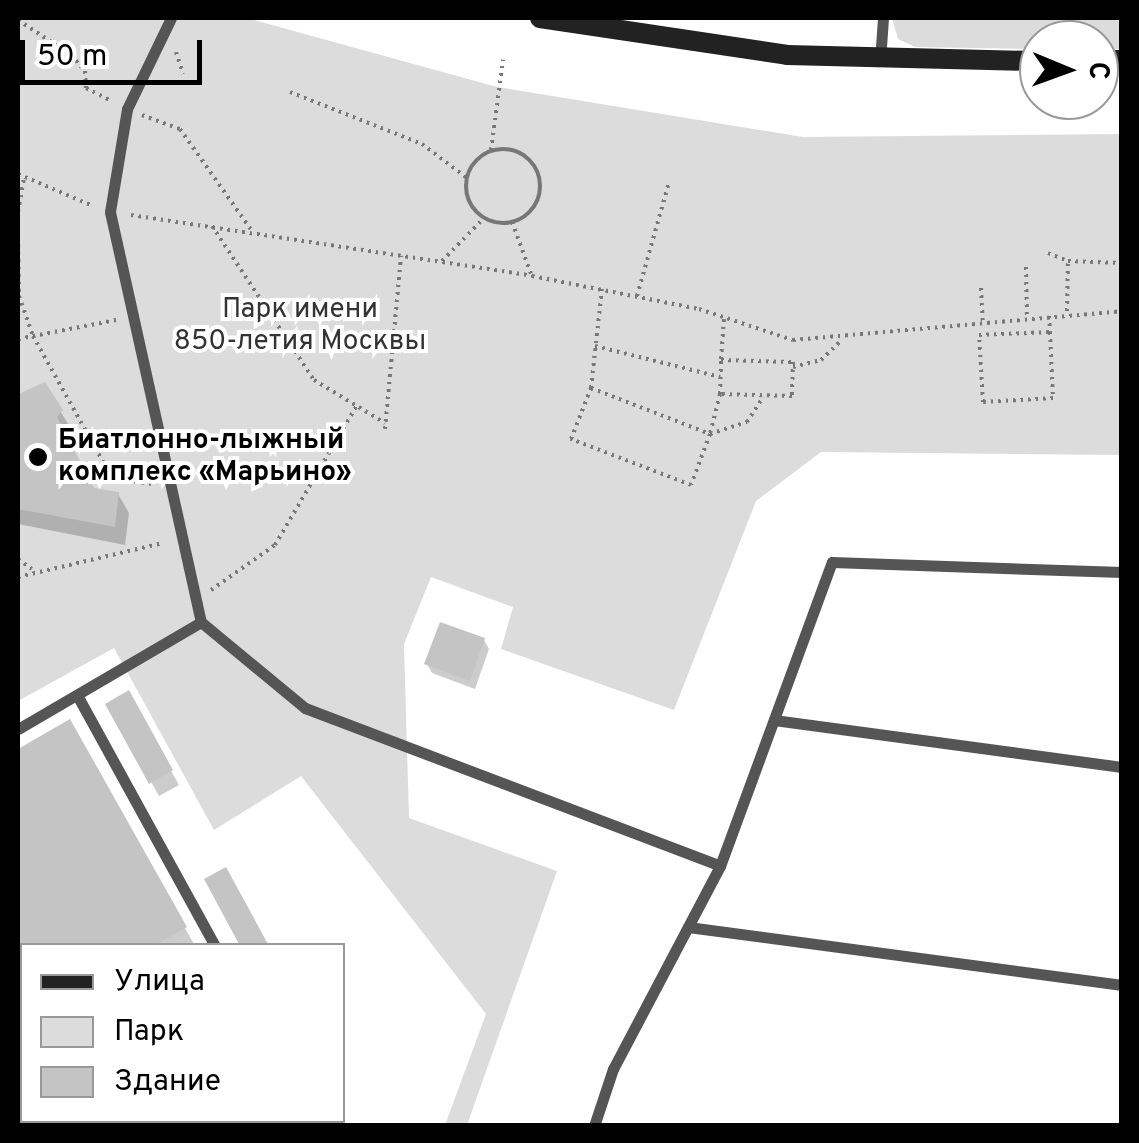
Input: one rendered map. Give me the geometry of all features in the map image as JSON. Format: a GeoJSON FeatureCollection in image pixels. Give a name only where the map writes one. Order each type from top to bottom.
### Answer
{"type":"FeatureCollection","features":[{"type":"Feature","properties":{"kind":"main road"},"geometry":{"type":"LineString","coordinates":[[540,18],[686,42],[880,61],[1019,62]]}},
{"type":"Feature","properties":{"kind":"lane"},"geometry":{"type":"LineString","coordinates":[[171,18],[126,109],[110,212],[179,540],[201,622],[305,708],[720,866]]}},
{"type":"Feature","properties":{"kind":"lane"},"geometry":{"type":"LineString","coordinates":[[880,61],[883,18]]}},
{"type":"Feature","properties":{"kind":"lane"},"geometry":{"type":"LineString","coordinates":[[594,1126],[613,1069],[720,866],[832,562],[1122,572]]}},
{"type":"Feature","properties":{"kind":"lane"},"geometry":{"type":"LineString","coordinates":[[18,729],[201,622]]}},
{"type":"Feature","properties":{"kind":"lane"},"geometry":{"type":"LineString","coordinates":[[78,695],[213,943]]}},
{"type":"Feature","properties":{"kind":"lane"},"geometry":{"type":"LineString","coordinates":[[774,720],[1122,766]]}},
{"type":"Feature","properties":{"kind":"lane"},"geometry":{"type":"LineString","coordinates":[[688,926],[1122,985]]}},
{"type":"Feature","properties":{"kind":"path"},"geometry":{"type":"LineString","coordinates":[[466,178],[491,150],[503,60]]}},
{"type":"Feature","properties":{"kind":"path"},"geometry":{"type":"LineString","coordinates":[[290,92],[422,144],[466,178],[469,201],[484,218],[512,222],[536,205],[541,182],[522,154],[491,150]]}},
{"type":"Feature","properties":{"kind":"path"},"geometry":{"type":"LineString","coordinates":[[18,174],[110,212],[602,289],[794,340],[843,340],[1122,311]]}},
{"type":"Feature","properties":{"kind":"path"},"geometry":{"type":"LineString","coordinates":[[18,212],[24,178]]}},
{"type":"Feature","properties":{"kind":"path"},"geometry":{"type":"LineString","coordinates":[[637,296],[669,182]]}},
{"type":"Feature","properties":{"kind":"path"},"geometry":{"type":"LineString","coordinates":[[442,262],[484,218]]}},
{"type":"Feature","properties":{"kind":"path"},"geometry":{"type":"LineString","coordinates":[[512,222],[532,276]]}},
{"type":"Feature","properties":{"kind":"path"},"geometry":{"type":"LineString","coordinates":[[212,226],[314,380],[385,426],[401,256]]}},
{"type":"Feature","properties":{"kind":"path"},"geometry":{"type":"LineString","coordinates":[[18,237],[19,296],[33,336],[112,478],[170,486]]}},
{"type":"Feature","properties":{"kind":"path"},"geometry":{"type":"LineString","coordinates":[[1048,253],[1068,261],[1122,263]]}},
{"type":"Feature","properties":{"kind":"path"},"geometry":{"type":"LineString","coordinates":[[1067,314],[1068,261]]}},
{"type":"Feature","properties":{"kind":"path"},"geometry":{"type":"LineString","coordinates":[[1026,267],[1027,319]]}},
{"type":"Feature","properties":{"kind":"path"},"geometry":{"type":"LineString","coordinates":[[981,288],[983,402],[1053,398],[1048,316]]}},
{"type":"Feature","properties":{"kind":"path"},"geometry":{"type":"LineString","coordinates":[[602,289],[590,388],[571,439],[691,485],[720,394],[724,319]]}},
{"type":"Feature","properties":{"kind":"path"},"geometry":{"type":"LineString","coordinates":[[18,339],[134,316]]}},
{"type":"Feature","properties":{"kind":"path"},"geometry":{"type":"LineString","coordinates":[[979,335],[1050,332]]}},
{"type":"Feature","properties":{"kind":"path"},"geometry":{"type":"LineString","coordinates":[[720,360],[793,367],[821,360],[843,340]]}},
{"type":"Feature","properties":{"kind":"path"},"geometry":{"type":"LineString","coordinates":[[596,346],[720,377]]}},
{"type":"Feature","properties":{"kind":"path"},"geometry":{"type":"LineString","coordinates":[[720,394],[792,396],[793,367]]}},
{"type":"Feature","properties":{"kind":"path"},"geometry":{"type":"LineString","coordinates":[[590,388],[710,434],[746,422],[763,395]]}},
{"type":"Feature","properties":{"kind":"path"},"geometry":{"type":"LineString","coordinates":[[196,602],[275,545],[357,405]]}},
{"type":"Feature","properties":{"kind":"path"},"geometry":{"type":"LineString","coordinates":[[18,577],[32,569],[179,540]]}},
{"type":"Feature","properties":{"kind":"path"},"geometry":{"type":"LineString","coordinates":[[18,559],[32,569]]}},
{"type":"Feature","properties":{"kind":"green space","name":"Парк имени 850-летия Москвы"},"geometry":{"type":"Polygon","coordinates":[[[18,18],[247,18],[497,87],[803,137],[1121,134],[1121,455],[821,452],[756,501],[674,710],[501,649],[513,607],[431,577],[404,644],[409,818],[557,871],[467,1125],[445,1125],[486,1014],[301,776],[214,830],[114,648],[18,701],[18,18]]]}},
{"type":"Feature","properties":{"kind":"green space"},"geometry":{"type":"Polygon","coordinates":[[[892,18],[1121,18],[1121,49],[1119,20],[1019,20],[1019,49],[915,47],[898,39],[892,18]]]}},
{"type":"Feature","properties":{"kind":"building"},"geometry":{"type":"Polygon","coordinates":[[[45,382],[63,410],[57,417],[94,488],[119,492],[115,527],[18,509],[18,394],[45,382]]]}},
{"type":"Feature","properties":{"kind":"building"},"geometry":{"type":"Polygon","coordinates":[[[440,622],[485,638],[470,681],[424,664],[440,622]]]}},
{"type":"Feature","properties":{"kind":"building"},"geometry":{"type":"Polygon","coordinates":[[[129,690],[173,770],[149,784],[105,704],[129,690]]]}},
{"type":"Feature","properties":{"kind":"building"},"geometry":{"type":"Polygon","coordinates":[[[70,719],[187,927],[158,943],[18,946],[18,749],[70,719]]]}},
{"type":"Feature","properties":{"kind":"building"},"geometry":{"type":"Polygon","coordinates":[[[226,867],[267,943],[238,943],[204,879],[226,867]]]}},
{"type":"Feature","properties":{"kind":"place","name":"Биатлонно-лыжный комплекс «Марьино»"},"geometry":{"type":"Point","coordinates":[38,457]}}]}
